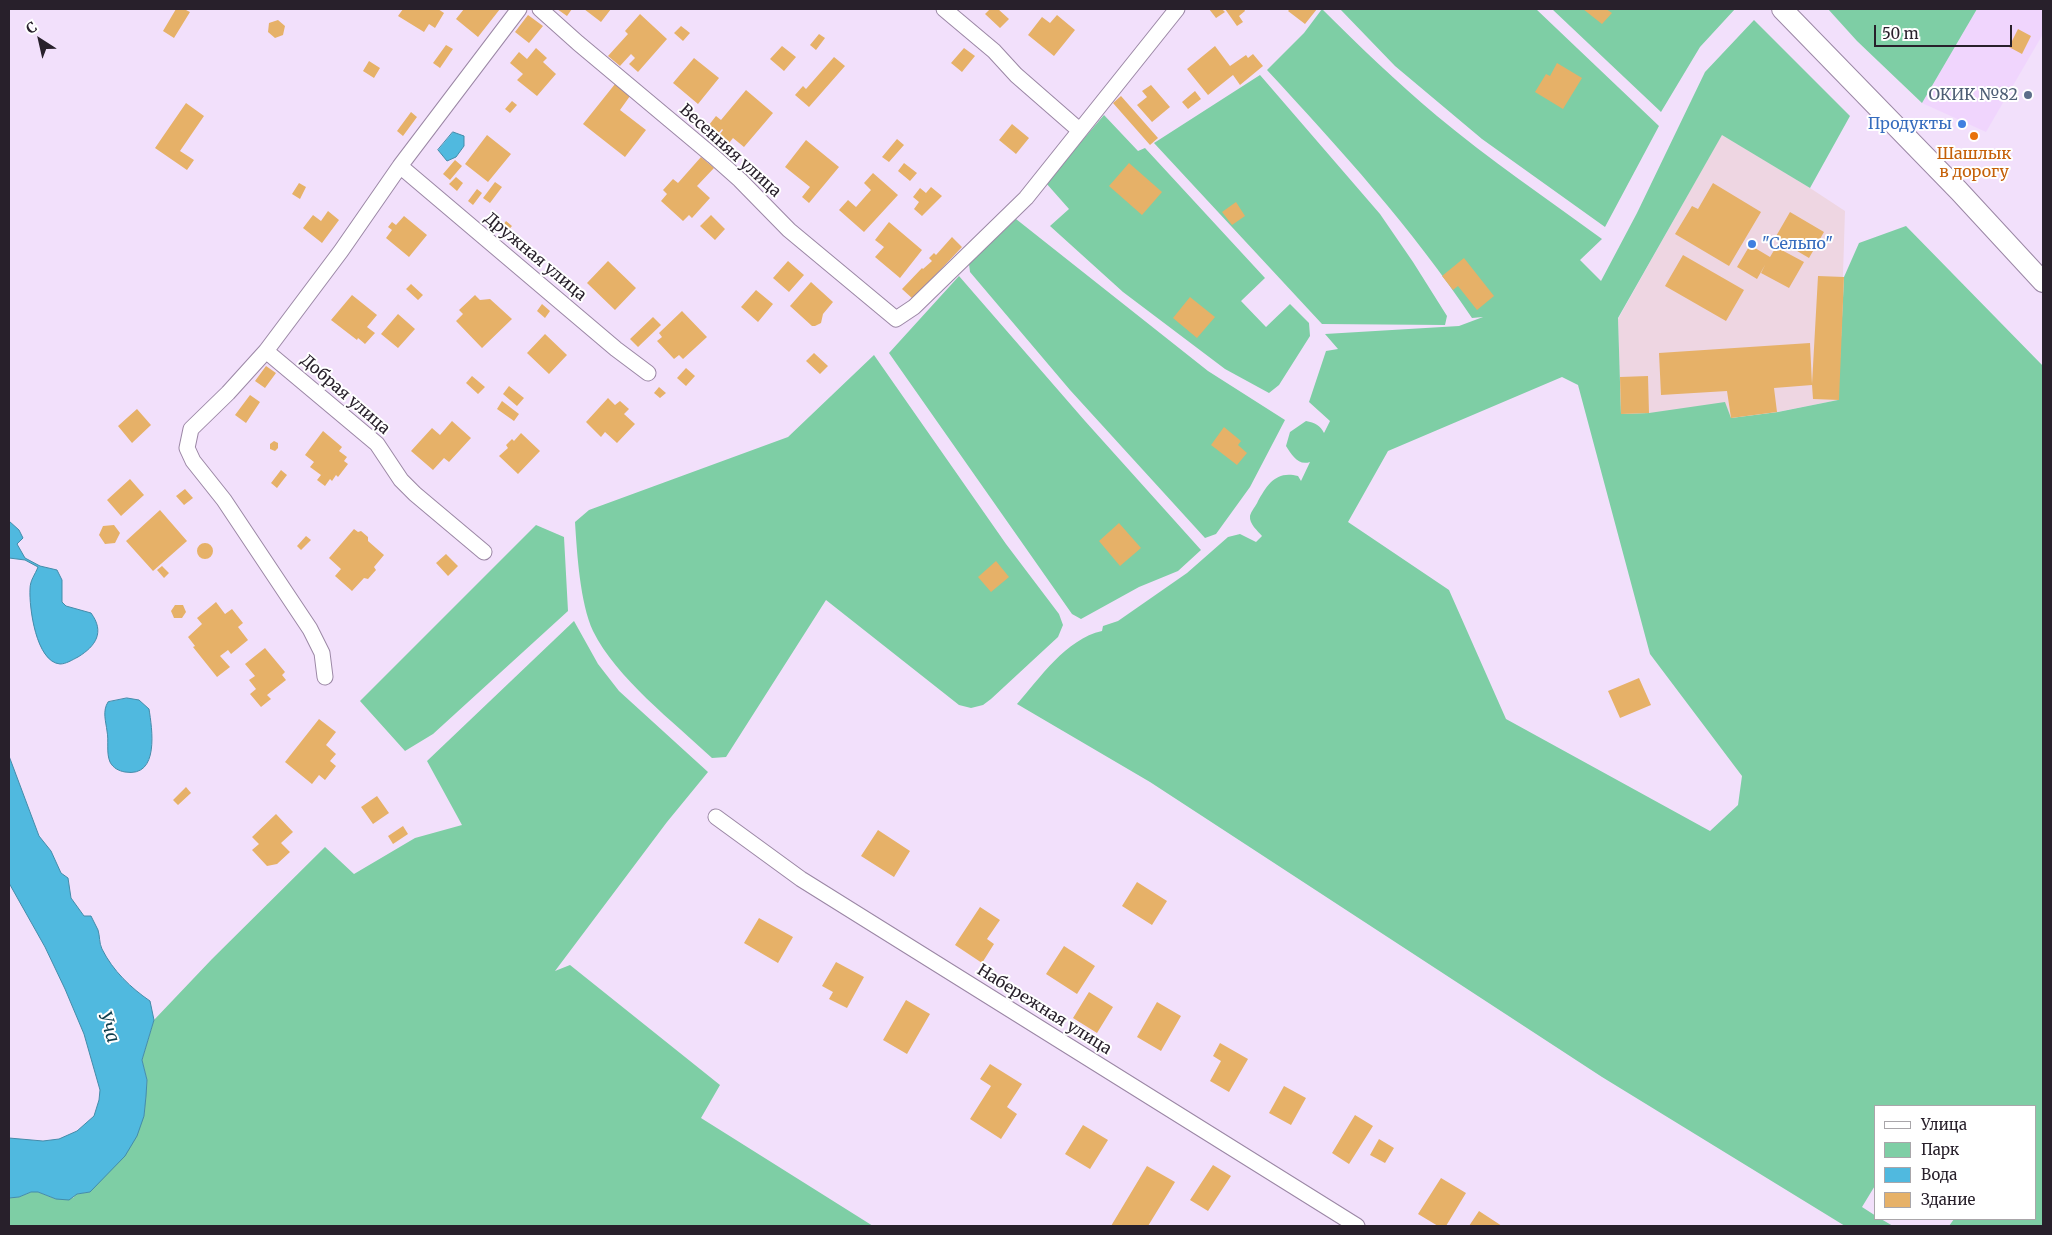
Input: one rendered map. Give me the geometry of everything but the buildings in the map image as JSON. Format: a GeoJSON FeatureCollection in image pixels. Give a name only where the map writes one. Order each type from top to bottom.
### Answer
{"type":"FeatureCollection","features":[{"type":"Feature","properties":{"kind":"main road"},"geometry":{"type":"LineString","coordinates":[[1782,9],[1953,185],[2043,282]]}},
{"type":"Feature","properties":{"kind":"street"},"geometry":{"type":"LineString","coordinates":[[325,676],[322,653],[310,629],[224,500],[193,460],[187,448],[191,428],[228,393],[266,351],[320,280],[400,166],[519,9]]}},
{"type":"Feature","properties":{"kind":"street","name":"Весенняя улица"},"geometry":{"type":"LineString","coordinates":[[540,9],[713,156],[789,230],[896,319],[914,307],[1026,198],[1079,130]]}},
{"type":"Feature","properties":{"kind":"street"},"geometry":{"type":"LineString","coordinates":[[944,9],[994,51],[1016,75],[1079,130],[1177,9]]}},
{"type":"Feature","properties":{"kind":"street","name":"Дружная улица"},"geometry":{"type":"LineString","coordinates":[[400,166],[616,349],[648,373]]}},
{"type":"Feature","properties":{"kind":"street","name":"Добрая улица"},"geometry":{"type":"LineString","coordinates":[[266,351],[377,444],[401,480],[484,552]]}},
{"type":"Feature","properties":{"kind":"street","name":"Набережная улица"},"geometry":{"type":"LineString","coordinates":[[716,817],[801,879],[1357,1226]]}},
{"type":"Feature","properties":{"kind":"shaded area"},"geometry":{"type":"Polygon","coordinates":[[[1977,9],[2043,9],[2043,34],[1986,132],[1922,103],[1977,9]]]}},
{"type":"Feature","properties":{"kind":"shaded area","name":"\"Сельпо\""},"geometry":{"type":"Polygon","coordinates":[[[1722,134],[1845,211],[1839,400],[1777,412],[1731,418],[1649,413],[1621,414],[1618,319],[1722,134]]]}},
{"type":"Feature","properties":{"kind":"green space"},"geometry":{"type":"Polygon","coordinates":[[[1322,9],[1378,64],[1437,116],[1498,164],[1602,239],[1580,260],[1601,281],[1637,213],[1705,72],[1754,20],[1850,116],[1810,188],[1722,135],[1618,318],[1621,414],[1649,413],[1725,402],[1731,418],[1778,412],[1838,400],[1844,277],[1859,243],[1906,226],[2043,366],[2043,1226],[1949,1226],[1953,1220],[2037,1220],[2037,1105],[1874,1105],[1874,1187],[1862,1207],[1874,1215],[1874,1220],[1883,1220],[1893,1226],[1845,1226],[1602,1077],[1150,782],[1017,704],[1065,651],[1089,635],[1102,631],[1103,626],[1118,621],[1187,573],[1228,537],[1240,534],[1256,542],[1262,536],[1252,525],[1250,516],[1265,489],[1273,480],[1284,475],[1298,476],[1301,481],[1310,462],[1299,461],[1286,446],[1290,432],[1306,421],[1317,425],[1324,433],[1330,421],[1309,402],[1326,351],[1338,349],[1325,334],[1459,326],[1483,317],[1472,318],[1425,252],[1400,221],[1348,159],[1267,70],[1304,33],[1322,9]],[[1562,377],[1388,451],[1348,522],[1449,590],[1506,719],[1710,831],[1738,805],[1742,776],[1650,654],[1578,385],[1562,377]]]}},
{"type":"Feature","properties":{"kind":"green space"},"geometry":{"type":"Polygon","coordinates":[[[1340,9],[1536,9],[1659,126],[1605,227],[1482,139],[1395,66],[1340,9]]]}},
{"type":"Feature","properties":{"kind":"green space"},"geometry":{"type":"Polygon","coordinates":[[[1552,9],[1735,9],[1700,47],[1661,112],[1552,9]]]}},
{"type":"Feature","properties":{"kind":"green space"},"geometry":{"type":"Polygon","coordinates":[[[1828,9],[1977,9],[1922,103],[1857,41],[1828,9]]]}},
{"type":"Feature","properties":{"kind":"green space"},"geometry":{"type":"Polygon","coordinates":[[[1260,75],[1380,214],[1447,316],[1445,325],[1322,324],[1154,143],[1260,75]]]}},
{"type":"Feature","properties":{"kind":"green space"},"geometry":{"type":"Polygon","coordinates":[[[1104,115],[1138,151],[1145,148],[1265,278],[1241,301],[1266,327],[1290,304],[1309,323],[1310,336],[1279,385],[1269,393],[1225,369],[1123,292],[1050,226],[1069,209],[1046,183],[1104,115]]]}},
{"type":"Feature","properties":{"kind":"green space"},"geometry":{"type":"Polygon","coordinates":[[[1016,219],[1208,371],[1285,420],[1250,487],[1216,534],[1205,538],[1070,390],[970,272],[969,264],[1016,219]]]}},
{"type":"Feature","properties":{"kind":"green space"},"geometry":{"type":"Polygon","coordinates":[[[959,276],[1085,421],[1201,550],[1178,571],[1139,587],[1081,619],[1072,614],[889,353],[959,276]]]}},
{"type":"Feature","properties":{"kind":"green space"},"geometry":{"type":"Polygon","coordinates":[[[874,355],[1006,544],[1059,614],[1063,625],[1058,637],[991,699],[983,705],[971,708],[959,705],[826,600],[726,757],[712,758],[647,699],[616,666],[593,631],[582,592],[575,522],[589,510],[788,437],[874,355]]]}},
{"type":"Feature","properties":{"kind":"green space"},"geometry":{"type":"Polygon","coordinates":[[[536,525],[564,537],[568,611],[433,734],[405,751],[360,701],[536,525]]]}},
{"type":"Feature","properties":{"kind":"green space"},"geometry":{"type":"Polygon","coordinates":[[[574,621],[598,664],[619,691],[708,772],[667,822],[555,971],[570,965],[720,1085],[701,1118],[873,1226],[9,1226],[9,1198],[38,1192],[56,1199],[73,1198],[76,1194],[90,1192],[144,1116],[147,1080],[142,1060],[154,1020],[212,959],[325,847],[354,874],[415,838],[462,825],[427,761],[574,621]]]}},
{"type":"Feature","properties":{"kind":"water"},"geometry":{"type":"Polygon","coordinates":[[[453,132],[464,136],[464,146],[456,157],[447,161],[438,150],[453,132]]]}},
{"type":"Feature","properties":{"kind":"water"},"geometry":{"type":"Polygon","coordinates":[[[9,521],[19,530],[23,538],[17,544],[25,558],[40,566],[57,570],[62,580],[62,602],[66,606],[91,613],[95,620],[98,632],[94,643],[84,653],[67,663],[60,664],[52,661],[45,654],[40,644],[33,620],[30,597],[31,583],[38,567],[25,560],[9,558],[9,521]]]}},
{"type":"Feature","properties":{"kind":"water"},"geometry":{"type":"Polygon","coordinates":[[[127,698],[139,700],[149,709],[150,717],[152,739],[149,760],[144,767],[136,772],[125,772],[116,769],[110,762],[108,755],[106,705],[108,702],[127,698]]]}},
{"type":"Feature","properties":{"kind":"water","name":"Уча"},"geometry":{"type":"Polygon","coordinates":[[[9,756],[39,836],[51,851],[61,873],[68,878],[71,898],[84,916],[91,916],[98,930],[102,949],[111,965],[129,985],[150,1001],[154,1020],[142,1060],[147,1080],[146,1096],[144,1116],[137,1136],[125,1156],[90,1192],[77,1194],[69,1200],[56,1199],[38,1192],[9,1198],[9,1138],[43,1141],[59,1139],[77,1131],[94,1116],[100,1090],[84,1034],[65,989],[45,947],[9,883],[9,756]]]}},
{"type":"Feature","properties":{"kind":"place","name":"ОКИК №82"},"geometry":{"type":"Point","coordinates":[2028,95]}},
{"type":"Feature","properties":{"kind":"place","name":"Продукты"},"geometry":{"type":"Point","coordinates":[1962,124]}},
{"type":"Feature","properties":{"kind":"place","name":"Шашлык в дорогу"},"geometry":{"type":"Point","coordinates":[1974,136]}},
{"type":"Feature","properties":{"kind":"place","name":"\"Сельпо\""},"geometry":{"type":"Point","coordinates":[1752,244]}}]}
